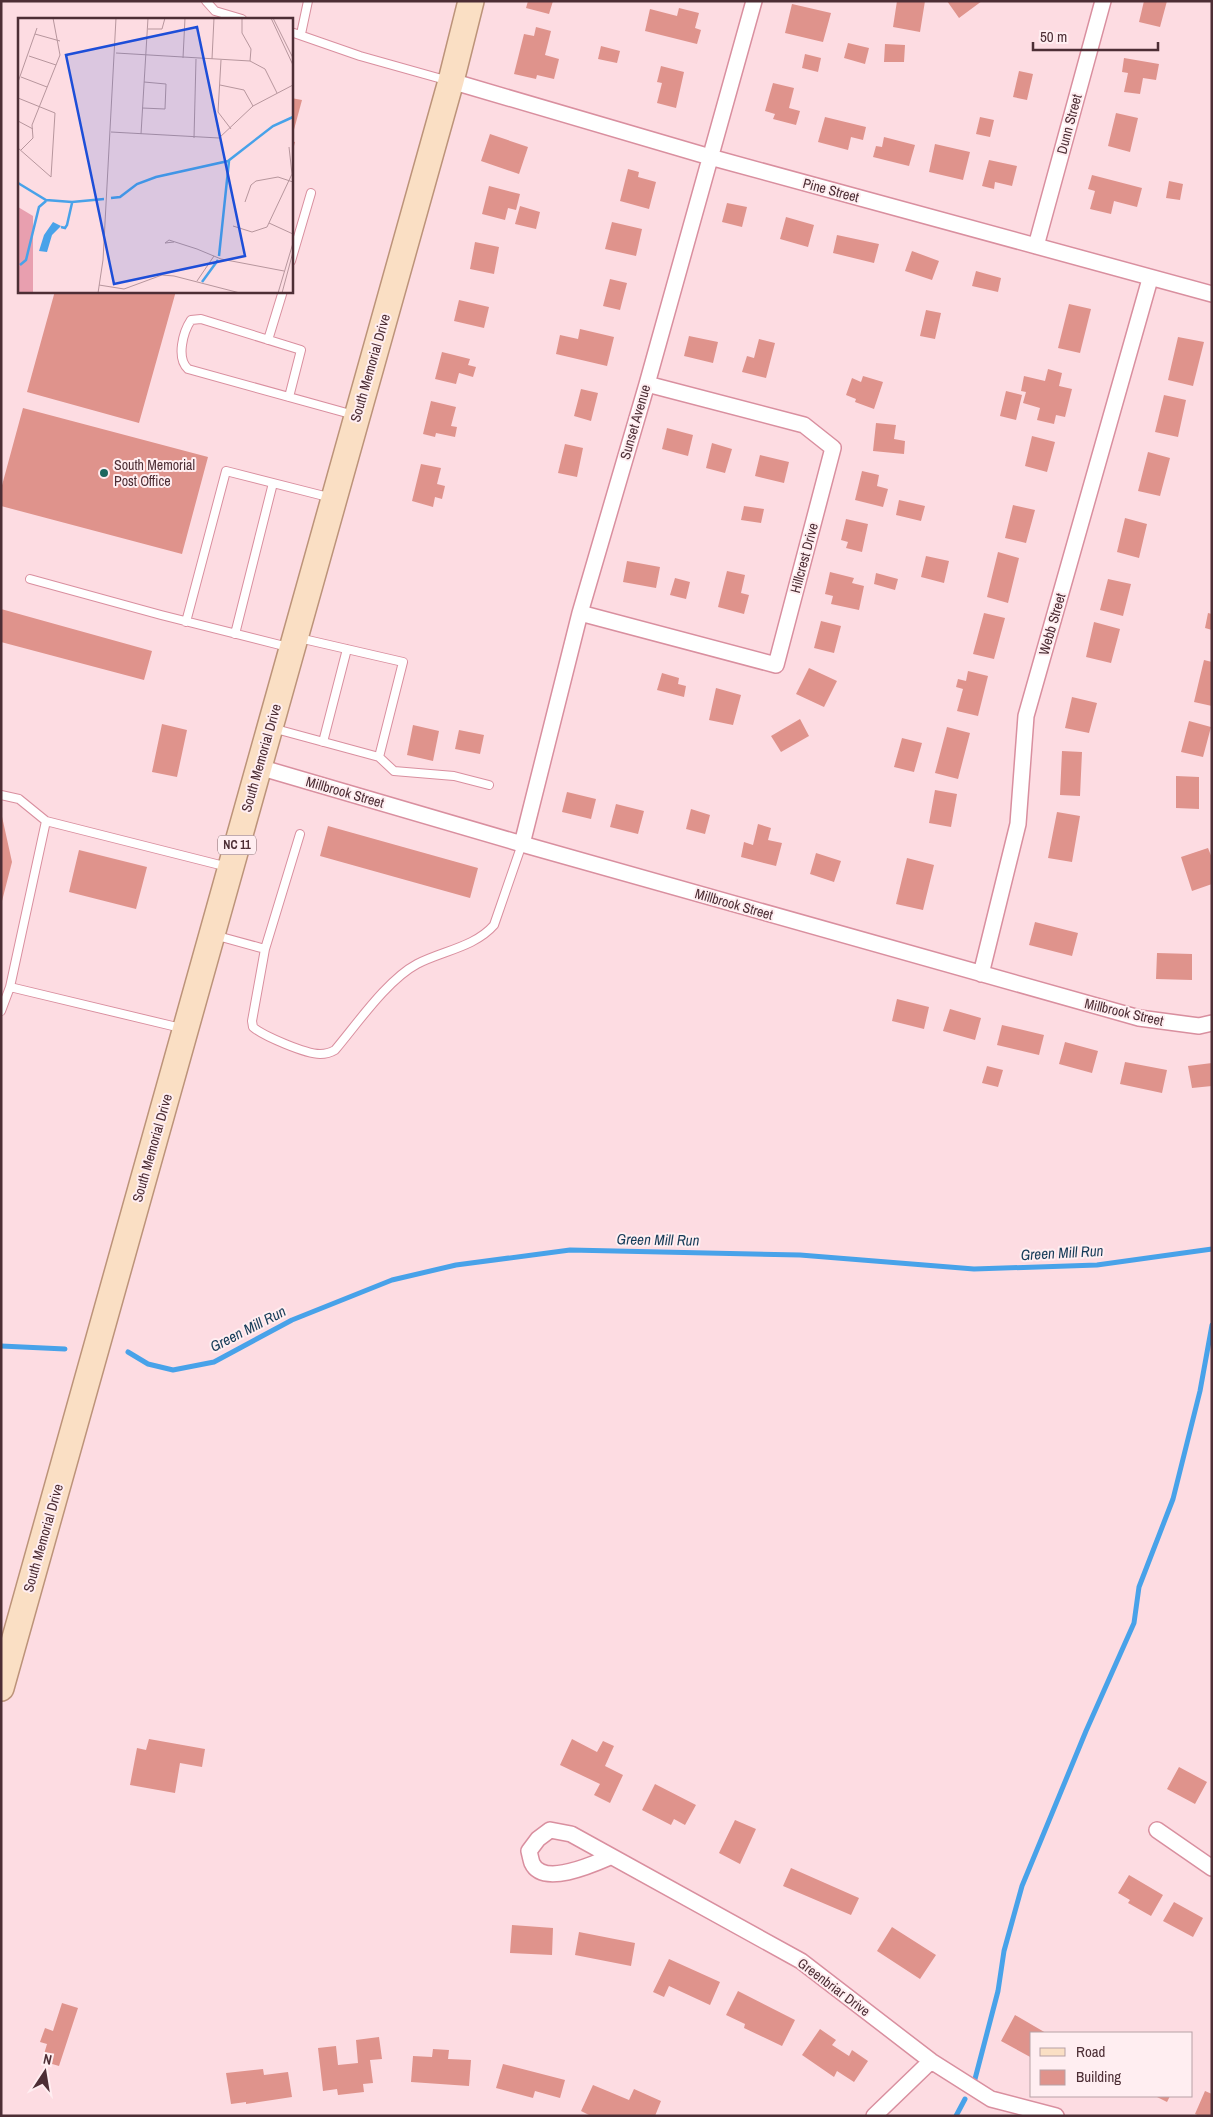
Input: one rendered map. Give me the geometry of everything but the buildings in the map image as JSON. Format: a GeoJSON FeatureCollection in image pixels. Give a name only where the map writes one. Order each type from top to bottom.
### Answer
{"type":"FeatureCollection","features":[{"type":"Feature","properties":{"kind":"main road","name":"South Memorial Drive"},"geometry":{"type":"LineString","coordinates":[[1,1688],[451,81],[471,1]]}},
{"type":"Feature","properties":{"kind":"street","name":"Sunset Avenue"},"geometry":{"type":"LineString","coordinates":[[522,844],[580,613],[647,384],[754,1]]}},
{"type":"Feature","properties":{"kind":"street","name":"Dunn Street"},"geometry":{"type":"LineString","coordinates":[[1036,246],[1103,1]]}},
{"type":"Feature","properties":{"kind":"street","name":"Pine Street"},"geometry":{"type":"LineString","coordinates":[[451,81],[710,157],[1150,279],[1212,294]]}},
{"type":"Feature","properties":{"kind":"street","name":"Webb Street"},"geometry":{"type":"LineString","coordinates":[[980,974],[1018,824],[1026,716],[1150,279]]}},
{"type":"Feature","properties":{"kind":"street","name":"Hillcrest Drive"},"geometry":{"type":"LineString","coordinates":[[580,613],[776,665],[833,448],[804,425],[647,384]]}},
{"type":"Feature","properties":{"kind":"street","name":"Millbrook Street"},"geometry":{"type":"LineString","coordinates":[[259,767],[522,844],[1139,1018],[1199,1026],[1212,1023]]}},
{"type":"Feature","properties":{"kind":"street","name":"Greenbriar Drive"},"geometry":{"type":"LineString","coordinates":[[610,1857],[585,1868],[562,1874],[542,1872],[533,1865],[530,1851],[538,1839],[550,1830],[571,1834],[801,1961],[931,2061],[991,2099],[1056,2116]]}},
{"type":"Feature","properties":{"kind":"street"},"geometry":{"type":"LineString","coordinates":[[1157,1830],[1212,1868]]}},
{"type":"Feature","properties":{"kind":"street"},"geometry":{"type":"LineString","coordinates":[[874,2116],[931,2061]]}},
{"type":"Feature","properties":{"kind":"lane"},"geometry":{"type":"LineString","coordinates":[[206,1],[215,11],[239,18]]}},
{"type":"Feature","properties":{"kind":"lane"},"geometry":{"type":"LineString","coordinates":[[301,34],[308,1]]}},
{"type":"Feature","properties":{"kind":"lane"},"geometry":{"type":"LineString","coordinates":[[292,32],[360,56],[451,81]]}},
{"type":"Feature","properties":{"kind":"lane"},"geometry":{"type":"LineString","coordinates":[[292,258],[311,193]]}},
{"type":"Feature","properties":{"kind":"lane"},"geometry":{"type":"LineString","coordinates":[[268,340],[283,292]]}},
{"type":"Feature","properties":{"kind":"lane"},"geometry":{"type":"LineString","coordinates":[[289,396],[301,350],[201,319],[192,320],[188,326],[181,352],[183,365],[188,370],[356,415]]}},
{"type":"Feature","properties":{"kind":"lane"},"geometry":{"type":"LineString","coordinates":[[186,622],[226,471],[334,498]]}},
{"type":"Feature","properties":{"kind":"lane"},"geometry":{"type":"LineString","coordinates":[[235,634],[273,483]]}},
{"type":"Feature","properties":{"kind":"lane"},"geometry":{"type":"LineString","coordinates":[[30,579],[235,634],[346,649],[403,662],[379,757]]}},
{"type":"Feature","properties":{"kind":"lane"},"geometry":{"type":"LineString","coordinates":[[324,742],[346,649]]}},
{"type":"Feature","properties":{"kind":"lane"},"geometry":{"type":"LineString","coordinates":[[270,728],[379,757],[394,770],[454,776],[489,785]]}},
{"type":"Feature","properties":{"kind":"lane"},"geometry":{"type":"LineString","coordinates":[[1,795],[19,799],[46,821],[231,868]]}},
{"type":"Feature","properties":{"kind":"lane"},"geometry":{"type":"LineString","coordinates":[[1,1011],[10,987],[46,821]]}},
{"type":"Feature","properties":{"kind":"lane"},"geometry":{"type":"LineString","coordinates":[[300,834],[265,949],[252,1021],[253,1027],[261,1034],[302,1050],[318,1054],[329,1054],[335,1050],[379,996],[416,965],[486,935],[494,925],[522,844]]}},
{"type":"Feature","properties":{"kind":"lane"},"geometry":{"type":"LineString","coordinates":[[212,934],[265,949]]}},
{"type":"Feature","properties":{"kind":"lane"},"geometry":{"type":"LineString","coordinates":[[10,987],[186,1029]]}},
{"type":"Feature","properties":{"kind":"waterway","name":"Green Mill Run"},"geometry":{"type":"LineString","coordinates":[[128,1352],[148,1364],[173,1370],[214,1362],[292,1320],[392,1280],[456,1265],[570,1250],[800,1255],[974,1269],[1097,1265],[1212,1249]]}},
{"type":"Feature","properties":{"kind":"waterway"},"geometry":{"type":"LineString","coordinates":[[975,2079],[998,1991],[1004,1951],[1022,1886],[1086,1731],[1134,1623],[1139,1587],[1173,1499],[1200,1391],[1212,1325]]}},
{"type":"Feature","properties":{"kind":"waterway","name":"Green Mill Run"},"geometry":{"type":"LineString","coordinates":[[1,1346],[65,1349]]}},
{"type":"Feature","properties":{"kind":"waterway"},"geometry":{"type":"LineString","coordinates":[[956,2116],[965,2099]]}},
{"type":"Feature","properties":{"kind":"place","name":"South Memorial Post Office"},"geometry":{"type":"Point","coordinates":[104,473]}}]}
